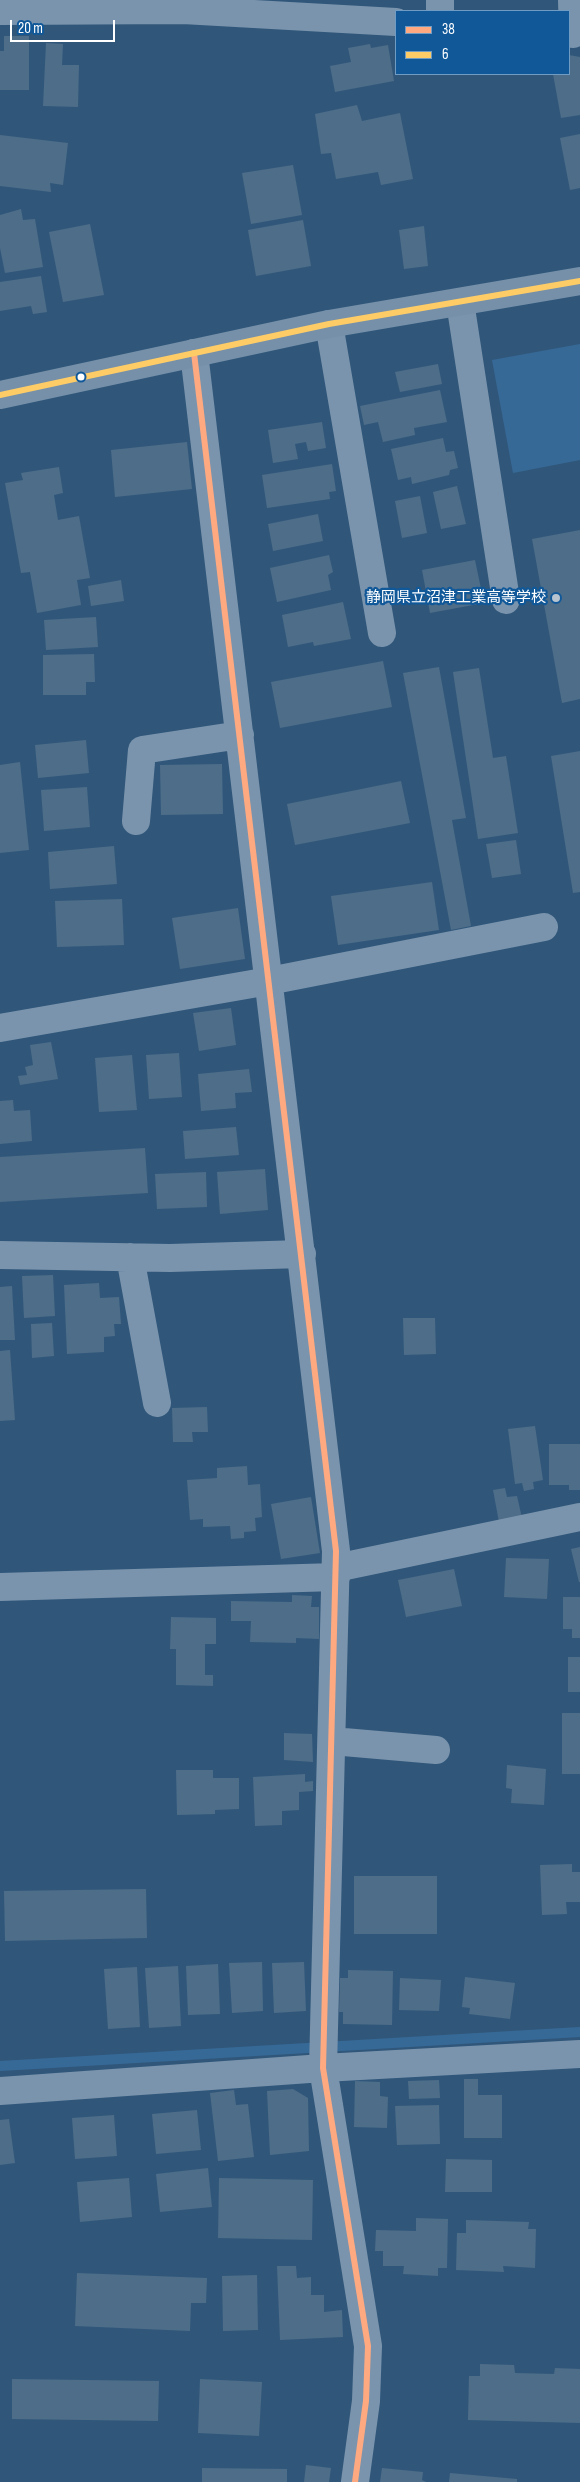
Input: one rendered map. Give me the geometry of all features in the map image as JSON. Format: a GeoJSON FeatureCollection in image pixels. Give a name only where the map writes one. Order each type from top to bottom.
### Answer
{"type":"FeatureCollection","features":[{"type":"Feature","properties":{"kind":"street"},"geometry":{"type":"LineString","coordinates":[[572,0],[574,34]]}},
{"type":"Feature","properties":{"kind":"street"},"geometry":{"type":"LineString","coordinates":[[0,11],[183,5],[312,8],[395,22]]}},
{"type":"Feature","properties":{"kind":"street"},"geometry":{"type":"LineString","coordinates":[[0,395],[329,324],[580,281]]}},
{"type":"Feature","properties":{"kind":"street"},"geometry":{"type":"LineString","coordinates":[[460,302],[506,600]]}},
{"type":"Feature","properties":{"kind":"street"},"geometry":{"type":"LineString","coordinates":[[329,324],[382,633]]}},
{"type":"Feature","properties":{"kind":"street"},"geometry":{"type":"LineString","coordinates":[[194,353],[336,1551],[323,2068],[368,2346],[366,2401],[355,2482]]}},
{"type":"Feature","properties":{"kind":"street"},"geometry":{"type":"LineString","coordinates":[[136,821],[142,750],[240,734]]}},
{"type":"Feature","properties":{"kind":"street"},"geometry":{"type":"LineString","coordinates":[[0,1028],[269,981],[544,927]]}},
{"type":"Feature","properties":{"kind":"street"},"geometry":{"type":"LineString","coordinates":[[0,1255],[130,1257],[302,1254]]}},
{"type":"Feature","properties":{"kind":"street"},"geometry":{"type":"LineString","coordinates":[[130,1257],[157,1403]]}},
{"type":"Feature","properties":{"kind":"street"},"geometry":{"type":"LineString","coordinates":[[0,1587],[336,1573],[580,1516]]}},
{"type":"Feature","properties":{"kind":"street"},"geometry":{"type":"LineString","coordinates":[[332,1741],[436,1750]]}},
{"type":"Feature","properties":{"kind":"street"},"geometry":{"type":"LineString","coordinates":[[0,2090],[323,2068],[580,2054]]}},
{"type":"Feature","properties":{"kind":"water"},"geometry":{"type":"Polygon","coordinates":[[[580,344],[580,460],[513,473],[492,360],[580,344]]]}},
{"type":"Feature","properties":{"kind":"building"},"geometry":{"type":"Polygon","coordinates":[[[4,36],[29,36],[29,90],[0,90],[0,51],[4,51],[4,36]]]}},
{"type":"Feature","properties":{"kind":"building"},"geometry":{"type":"Polygon","coordinates":[[[46,43],[63,44],[62,65],[79,65],[78,107],[43,106],[46,43]]]}},
{"type":"Feature","properties":{"kind":"building"},"geometry":{"type":"Polygon","coordinates":[[[370,44],[371,48],[388,45],[394,81],[335,92],[330,66],[351,62],[348,48],[370,44]]]}},
{"type":"Feature","properties":{"kind":"building"},"geometry":{"type":"Polygon","coordinates":[[[570,55],[580,57],[580,115],[561,118],[553,75],[570,75],[570,55]]]}},
{"type":"Feature","properties":{"kind":"building"},"geometry":{"type":"Polygon","coordinates":[[[357,105],[362,121],[400,113],[413,179],[381,185],[378,172],[336,179],[331,153],[321,154],[315,114],[357,105]]]}},
{"type":"Feature","properties":{"kind":"building"},"geometry":{"type":"Polygon","coordinates":[[[580,134],[580,188],[570,190],[560,138],[580,134]]]}},
{"type":"Feature","properties":{"kind":"building"},"geometry":{"type":"Polygon","coordinates":[[[0,135],[68,143],[63,185],[50,183],[51,192],[0,186],[0,135]]]}},
{"type":"Feature","properties":{"kind":"building"},"geometry":{"type":"Polygon","coordinates":[[[293,165],[302,215],[251,224],[242,173],[293,165]]]}},
{"type":"Feature","properties":{"kind":"building"},"geometry":{"type":"Polygon","coordinates":[[[21,209],[23,220],[35,219],[43,267],[5,273],[0,248],[0,215],[21,209]]]}},
{"type":"Feature","properties":{"kind":"building"},"geometry":{"type":"Polygon","coordinates":[[[303,220],[311,266],[256,276],[248,230],[303,220]]]}},
{"type":"Feature","properties":{"kind":"building"},"geometry":{"type":"Polygon","coordinates":[[[90,224],[104,295],[63,302],[49,232],[90,224]]]}},
{"type":"Feature","properties":{"kind":"building"},"geometry":{"type":"Polygon","coordinates":[[[424,226],[428,266],[404,269],[399,230],[424,226]]]}},
{"type":"Feature","properties":{"kind":"building"},"geometry":{"type":"Polygon","coordinates":[[[41,276],[47,312],[33,314],[31,306],[0,311],[0,282],[41,276]]]}},
{"type":"Feature","properties":{"kind":"building"},"geometry":{"type":"Polygon","coordinates":[[[438,364],[442,384],[400,392],[395,372],[438,364]]]}},
{"type":"Feature","properties":{"kind":"building"},"geometry":{"type":"Polygon","coordinates":[[[440,390],[447,422],[414,428],[415,435],[383,442],[378,422],[364,425],[360,406],[440,390]]]}},
{"type":"Feature","properties":{"kind":"building"},"geometry":{"type":"Polygon","coordinates":[[[322,422],[326,448],[308,451],[306,442],[295,444],[298,459],[273,463],[268,430],[322,422]]]}},
{"type":"Feature","properties":{"kind":"building"},"geometry":{"type":"Polygon","coordinates":[[[443,438],[446,452],[454,451],[458,468],[450,470],[449,475],[412,484],[411,477],[398,480],[391,449],[443,438]]]}},
{"type":"Feature","properties":{"kind":"building"},"geometry":{"type":"Polygon","coordinates":[[[187,442],[192,489],[115,497],[111,450],[187,442]]]}},
{"type":"Feature","properties":{"kind":"building"},"geometry":{"type":"Polygon","coordinates":[[[332,464],[336,491],[329,492],[330,499],[267,508],[262,475],[332,464]]]}},
{"type":"Feature","properties":{"kind":"building"},"geometry":{"type":"Polygon","coordinates":[[[59,467],[63,493],[54,495],[58,520],[79,516],[90,578],[77,580],[81,605],[37,613],[30,572],[21,573],[5,483],[23,480],[21,473],[59,467]]]}},
{"type":"Feature","properties":{"kind":"building"},"geometry":{"type":"Polygon","coordinates":[[[457,486],[466,524],[441,529],[433,492],[457,486]]]}},
{"type":"Feature","properties":{"kind":"building"},"geometry":{"type":"Polygon","coordinates":[[[420,496],[427,533],[402,538],[395,501],[420,496]]]}},
{"type":"Feature","properties":{"kind":"building"},"geometry":{"type":"Polygon","coordinates":[[[318,514],[323,541],[273,551],[268,524],[318,514]]]}},
{"type":"Feature","properties":{"kind":"building"},"geometry":{"type":"Polygon","coordinates":[[[580,530],[580,699],[562,703],[532,539],[580,530]]]}},
{"type":"Feature","properties":{"kind":"building"},"geometry":{"type":"Polygon","coordinates":[[[329,555],[333,572],[328,575],[331,590],[277,602],[270,568],[329,555]]]}},
{"type":"Feature","properties":{"kind":"building"},"geometry":{"type":"Polygon","coordinates":[[[475,560],[484,603],[430,613],[422,570],[475,560]]]}},
{"type":"Feature","properties":{"kind":"building"},"geometry":{"type":"Polygon","coordinates":[[[121,580],[124,601],[91,606],[88,586],[121,580]]]}},
{"type":"Feature","properties":{"kind":"building"},"geometry":{"type":"Polygon","coordinates":[[[343,602],[351,639],[314,646],[313,642],[288,647],[282,615],[343,602]]]}},
{"type":"Feature","properties":{"kind":"building"},"geometry":{"type":"Polygon","coordinates":[[[96,617],[98,647],[46,650],[44,620],[96,617]]]}},
{"type":"Feature","properties":{"kind":"building"},"geometry":{"type":"Polygon","coordinates":[[[94,654],[95,682],[86,682],[86,695],[43,695],[43,655],[94,654]]]}},
{"type":"Feature","properties":{"kind":"building"},"geometry":{"type":"Polygon","coordinates":[[[383,661],[392,707],[280,728],[271,682],[383,661]]]}},
{"type":"Feature","properties":{"kind":"building"},"geometry":{"type":"Polygon","coordinates":[[[439,667],[466,818],[452,820],[471,926],[451,930],[403,673],[439,667]]]}},
{"type":"Feature","properties":{"kind":"building"},"geometry":{"type":"Polygon","coordinates":[[[479,668],[493,758],[506,756],[518,833],[478,839],[453,672],[479,668]]]}},
{"type":"Feature","properties":{"kind":"building"},"geometry":{"type":"Polygon","coordinates":[[[86,740],[89,773],[38,778],[35,745],[86,740]]]}},
{"type":"Feature","properties":{"kind":"building"},"geometry":{"type":"Polygon","coordinates":[[[580,751],[580,892],[573,893],[551,756],[580,751]]]}},
{"type":"Feature","properties":{"kind":"building"},"geometry":{"type":"Polygon","coordinates":[[[20,762],[29,850],[0,853],[0,765],[20,762]]]}},
{"type":"Feature","properties":{"kind":"building"},"geometry":{"type":"Polygon","coordinates":[[[222,764],[223,814],[161,815],[160,765],[222,764]]]}},
{"type":"Feature","properties":{"kind":"building"},"geometry":{"type":"Polygon","coordinates":[[[401,781],[410,823],[295,845],[287,804],[401,781]]]}},
{"type":"Feature","properties":{"kind":"building"},"geometry":{"type":"Polygon","coordinates":[[[87,787],[90,827],[44,831],[41,790],[87,787]]]}},
{"type":"Feature","properties":{"kind":"building"},"geometry":{"type":"Polygon","coordinates":[[[516,840],[521,874],[492,878],[486,844],[516,840]]]}},
{"type":"Feature","properties":{"kind":"building"},"geometry":{"type":"Polygon","coordinates":[[[114,846],[117,884],[50,889],[48,852],[114,846]]]}},
{"type":"Feature","properties":{"kind":"building"},"geometry":{"type":"Polygon","coordinates":[[[432,882],[439,930],[338,945],[331,896],[432,882]]]}},
{"type":"Feature","properties":{"kind":"building"},"geometry":{"type":"Polygon","coordinates":[[[122,899],[124,945],[57,947],[55,901],[122,899]]]}},
{"type":"Feature","properties":{"kind":"building"},"geometry":{"type":"Polygon","coordinates":[[[238,908],[245,959],[180,969],[172,918],[238,908]]]}},
{"type":"Feature","properties":{"kind":"building"},"geometry":{"type":"Polygon","coordinates":[[[231,1008],[236,1045],[199,1051],[193,1013],[231,1008]]]}},
{"type":"Feature","properties":{"kind":"building"},"geometry":{"type":"Polygon","coordinates":[[[51,1042],[58,1079],[20,1085],[18,1076],[27,1075],[25,1067],[33,1065],[30,1045],[51,1042]]]}},
{"type":"Feature","properties":{"kind":"building"},"geometry":{"type":"Polygon","coordinates":[[[179,1053],[182,1097],[149,1099],[146,1055],[179,1053]]]}},
{"type":"Feature","properties":{"kind":"building"},"geometry":{"type":"Polygon","coordinates":[[[132,1055],[137,1110],[99,1112],[95,1058],[132,1055]]]}},
{"type":"Feature","properties":{"kind":"building"},"geometry":{"type":"Polygon","coordinates":[[[249,1069],[252,1092],[235,1093],[236,1108],[201,1111],[198,1074],[249,1069]]]}},
{"type":"Feature","properties":{"kind":"building"},"geometry":{"type":"Polygon","coordinates":[[[13,1100],[14,1111],[30,1110],[32,1141],[0,1144],[0,1101],[13,1100]]]}},
{"type":"Feature","properties":{"kind":"building"},"geometry":{"type":"Polygon","coordinates":[[[236,1127],[239,1155],[185,1159],[183,1131],[236,1127]]]}},
{"type":"Feature","properties":{"kind":"building"},"geometry":{"type":"Polygon","coordinates":[[[145,1148],[148,1193],[0,1202],[0,1157],[145,1148]]]}},
{"type":"Feature","properties":{"kind":"building"},"geometry":{"type":"Polygon","coordinates":[[[265,1169],[268,1210],[220,1214],[217,1172],[265,1169]]]}},
{"type":"Feature","properties":{"kind":"building"},"geometry":{"type":"Polygon","coordinates":[[[206,1172],[207,1207],[157,1209],[155,1174],[206,1172]]]}},
{"type":"Feature","properties":{"kind":"building"},"geometry":{"type":"Polygon","coordinates":[[[53,1275],[55,1316],[24,1318],[22,1276],[53,1275]]]}},
{"type":"Feature","properties":{"kind":"building"},"geometry":{"type":"Polygon","coordinates":[[[99,1283],[100,1298],[119,1297],[121,1324],[114,1324],[115,1336],[104,1337],[104,1352],[67,1354],[64,1285],[99,1283]]]}},
{"type":"Feature","properties":{"kind":"building"},"geometry":{"type":"Polygon","coordinates":[[[12,1286],[15,1340],[0,1340],[0,1287],[12,1286]]]}},
{"type":"Feature","properties":{"kind":"building"},"geometry":{"type":"Polygon","coordinates":[[[403,1318],[435,1318],[436,1354],[404,1355],[403,1318]]]}},
{"type":"Feature","properties":{"kind":"building"},"geometry":{"type":"Polygon","coordinates":[[[52,1323],[54,1356],[32,1358],[31,1324],[52,1323]]]}},
{"type":"Feature","properties":{"kind":"building"},"geometry":{"type":"Polygon","coordinates":[[[10,1350],[15,1420],[0,1421],[0,1351],[10,1350]]]}},
{"type":"Feature","properties":{"kind":"building"},"geometry":{"type":"Polygon","coordinates":[[[207,1407],[208,1432],[192,1432],[193,1442],[173,1442],[172,1408],[207,1407]]]}},
{"type":"Feature","properties":{"kind":"building"},"geometry":{"type":"Polygon","coordinates":[[[535,1426],[543,1480],[533,1482],[534,1489],[524,1491],[522,1483],[515,1484],[508,1429],[535,1426]]]}},
{"type":"Feature","properties":{"kind":"building"},"geometry":{"type":"Polygon","coordinates":[[[549,1444],[580,1444],[580,1490],[569,1490],[569,1485],[549,1485],[549,1444]]]}},
{"type":"Feature","properties":{"kind":"building"},"geometry":{"type":"Polygon","coordinates":[[[247,1466],[248,1485],[260,1484],[262,1517],[255,1518],[256,1531],[244,1532],[244,1538],[231,1539],[230,1526],[203,1527],[203,1519],[190,1520],[187,1480],[217,1478],[217,1468],[247,1466]]]}},
{"type":"Feature","properties":{"kind":"building"},"geometry":{"type":"Polygon","coordinates":[[[505,1488],[507,1497],[517,1496],[522,1518],[499,1522],[493,1490],[505,1488]]]}},
{"type":"Feature","properties":{"kind":"building"},"geometry":{"type":"Polygon","coordinates":[[[311,1497],[320,1553],[281,1559],[271,1504],[311,1497]]]}},
{"type":"Feature","properties":{"kind":"building"},"geometry":{"type":"Polygon","coordinates":[[[580,1547],[580,1582],[579,1582],[571,1549],[580,1547]]]}},
{"type":"Feature","properties":{"kind":"building"},"geometry":{"type":"Polygon","coordinates":[[[506,1558],[549,1559],[547,1599],[504,1597],[506,1558]]]}},
{"type":"Feature","properties":{"kind":"building"},"geometry":{"type":"Polygon","coordinates":[[[454,1569],[462,1606],[406,1617],[398,1580],[454,1569]]]}},
{"type":"Feature","properties":{"kind":"building"},"geometry":{"type":"Polygon","coordinates":[[[292,1595],[312,1596],[311,1607],[319,1607],[319,1639],[296,1638],[296,1643],[250,1642],[251,1621],[231,1621],[231,1601],[292,1602],[292,1595]]]}},
{"type":"Feature","properties":{"kind":"building"},"geometry":{"type":"Polygon","coordinates":[[[563,1597],[580,1597],[580,1638],[572,1638],[572,1629],[563,1629],[563,1597]]]}},
{"type":"Feature","properties":{"kind":"building"},"geometry":{"type":"Polygon","coordinates":[[[171,1617],[216,1618],[216,1644],[205,1644],[205,1675],[213,1675],[213,1686],[176,1685],[176,1649],[170,1649],[171,1617]]]}},
{"type":"Feature","properties":{"kind":"building"},"geometry":{"type":"Polygon","coordinates":[[[568,1657],[580,1657],[580,1692],[568,1692],[568,1657]]]}},
{"type":"Feature","properties":{"kind":"building"},"geometry":{"type":"Polygon","coordinates":[[[562,1713],[580,1713],[580,1774],[562,1774],[562,1713]]]}},
{"type":"Feature","properties":{"kind":"building"},"geometry":{"type":"Polygon","coordinates":[[[284,1733],[312,1734],[313,1762],[284,1760],[284,1733]]]}},
{"type":"Feature","properties":{"kind":"building"},"geometry":{"type":"Polygon","coordinates":[[[507,1765],[546,1769],[544,1805],[511,1803],[512,1789],[506,1788],[507,1765]]]}},
{"type":"Feature","properties":{"kind":"building"},"geometry":{"type":"Polygon","coordinates":[[[176,1770],[213,1770],[213,1778],[239,1778],[239,1809],[215,1810],[215,1814],[177,1815],[176,1770]]]}},
{"type":"Feature","properties":{"kind":"building"},"geometry":{"type":"Polygon","coordinates":[[[305,1774],[305,1782],[313,1781],[313,1791],[299,1792],[299,1810],[282,1811],[282,1825],[255,1826],[253,1777],[305,1774]]]}},
{"type":"Feature","properties":{"kind":"building"},"geometry":{"type":"Polygon","coordinates":[[[572,1864],[572,1872],[580,1872],[580,1902],[566,1902],[567,1914],[542,1915],[540,1865],[572,1864]]]}},
{"type":"Feature","properties":{"kind":"building"},"geometry":{"type":"Polygon","coordinates":[[[354,1876],[437,1876],[437,1934],[354,1934],[354,1876]]]}},
{"type":"Feature","properties":{"kind":"building"},"geometry":{"type":"Polygon","coordinates":[[[146,1889],[147,1938],[5,1941],[4,1891],[146,1889]]]}},
{"type":"Feature","properties":{"kind":"building"},"geometry":{"type":"Polygon","coordinates":[[[262,1962],[263,2011],[232,2013],[229,1963],[262,1962]]]}},
{"type":"Feature","properties":{"kind":"building"},"geometry":{"type":"Polygon","coordinates":[[[304,1962],[306,2011],[274,2013],[272,1963],[304,1962]]]}},
{"type":"Feature","properties":{"kind":"building"},"geometry":{"type":"Polygon","coordinates":[[[218,1964],[220,2014],[188,2015],[186,1966],[218,1964]]]}},
{"type":"Feature","properties":{"kind":"building"},"geometry":{"type":"Polygon","coordinates":[[[178,1966],[181,2026],[149,2028],[145,1968],[178,1966]]]}},
{"type":"Feature","properties":{"kind":"building"},"geometry":{"type":"Polygon","coordinates":[[[137,1967],[140,2027],[108,2029],[104,1969],[137,1967]]]}},
{"type":"Feature","properties":{"kind":"building"},"geometry":{"type":"Polygon","coordinates":[[[348,1970],[393,1971],[392,2025],[343,2024],[343,2012],[339,2012],[340,1978],[348,1978],[348,1970]]]}},
{"type":"Feature","properties":{"kind":"building"},"geometry":{"type":"Polygon","coordinates":[[[465,1977],[515,1983],[510,2019],[469,2014],[470,2008],[462,2007],[465,1977]]]}},
{"type":"Feature","properties":{"kind":"building"},"geometry":{"type":"Polygon","coordinates":[[[400,1978],[441,1980],[439,2011],[399,2010],[400,1978]]]}},
{"type":"Feature","properties":{"kind":"building"},"geometry":{"type":"Polygon","coordinates":[[[464,2079],[478,2079],[478,2095],[502,2095],[502,2138],[464,2138],[464,2079]]]}},
{"type":"Feature","properties":{"kind":"building"},"geometry":{"type":"Polygon","coordinates":[[[439,2080],[440,2098],[409,2099],[408,2081],[439,2080]]]}},
{"type":"Feature","properties":{"kind":"building"},"geometry":{"type":"Polygon","coordinates":[[[355,2081],[380,2082],[380,2096],[388,2097],[387,2128],[354,2127],[355,2081]]]}},
{"type":"Feature","properties":{"kind":"building"},"geometry":{"type":"Polygon","coordinates":[[[293,2089],[308,2098],[309,2151],[270,2155],[267,2091],[293,2089]]]}},
{"type":"Feature","properties":{"kind":"building"},"geometry":{"type":"Polygon","coordinates":[[[234,2090],[236,2105],[248,2104],[254,2157],[218,2161],[210,2093],[234,2090]]]}},
{"type":"Feature","properties":{"kind":"building"},"geometry":{"type":"Polygon","coordinates":[[[439,2105],[440,2144],[397,2145],[395,2106],[439,2105]]]}},
{"type":"Feature","properties":{"kind":"building"},"geometry":{"type":"Polygon","coordinates":[[[197,2110],[201,2150],[156,2154],[152,2114],[197,2110]]]}},
{"type":"Feature","properties":{"kind":"building"},"geometry":{"type":"Polygon","coordinates":[[[114,2115],[117,2156],[75,2159],[72,2118],[114,2115]]]}},
{"type":"Feature","properties":{"kind":"building"},"geometry":{"type":"Polygon","coordinates":[[[9,2119],[15,2163],[0,2165],[0,2120],[9,2119]]]}},
{"type":"Feature","properties":{"kind":"building"},"geometry":{"type":"Polygon","coordinates":[[[446,2159],[492,2160],[492,2192],[445,2192],[446,2159]]]}},
{"type":"Feature","properties":{"kind":"building"},"geometry":{"type":"Polygon","coordinates":[[[208,2168],[212,2207],[160,2212],[156,2174],[208,2168]]]}},
{"type":"Feature","properties":{"kind":"building"},"geometry":{"type":"Polygon","coordinates":[[[129,2178],[132,2217],[80,2222],[77,2182],[129,2178]]]}},
{"type":"Feature","properties":{"kind":"building"},"geometry":{"type":"Polygon","coordinates":[[[219,2178],[313,2180],[312,2240],[218,2238],[219,2178]]]}},
{"type":"Feature","properties":{"kind":"building"},"geometry":{"type":"Polygon","coordinates":[[[416,2218],[448,2219],[447,2268],[438,2268],[438,2276],[403,2274],[404,2266],[383,2266],[383,2251],[375,2251],[376,2230],[416,2231],[416,2218]]]}},
{"type":"Feature","properties":{"kind":"building"},"geometry":{"type":"Polygon","coordinates":[[[466,2220],[529,2222],[528,2229],[536,2229],[535,2268],[503,2266],[504,2272],[456,2270],[457,2233],[466,2233],[466,2220]]]}},
{"type":"Feature","properties":{"kind":"building"},"geometry":{"type":"Polygon","coordinates":[[[277,2266],[296,2266],[297,2278],[311,2277],[311,2295],[324,2295],[324,2312],[342,2310],[343,2337],[280,2340],[277,2266]]]}},
{"type":"Feature","properties":{"kind":"building"},"geometry":{"type":"Polygon","coordinates":[[[77,2273],[207,2278],[206,2303],[191,2303],[190,2331],[75,2326],[77,2273]]]}},
{"type":"Feature","properties":{"kind":"building"},"geometry":{"type":"Polygon","coordinates":[[[257,2275],[258,2330],[223,2331],[222,2276],[257,2275]]]}},
{"type":"Feature","properties":{"kind":"building"},"geometry":{"type":"Polygon","coordinates":[[[480,2364],[514,2365],[515,2373],[554,2374],[555,2368],[580,2369],[580,2423],[468,2420],[469,2376],[480,2376],[480,2364]]]}},
{"type":"Feature","properties":{"kind":"building"},"geometry":{"type":"Polygon","coordinates":[[[12,2379],[159,2381],[158,2421],[12,2419],[12,2379]]]}},
{"type":"Feature","properties":{"kind":"building"},"geometry":{"type":"Polygon","coordinates":[[[200,2379],[262,2382],[259,2436],[198,2433],[200,2379]]]}},
{"type":"Feature","properties":{"kind":"building"},"geometry":{"type":"Polygon","coordinates":[[[306,2465],[331,2468],[329,2482],[304,2482],[306,2465]]]}},
{"type":"Feature","properties":{"kind":"building"},"geometry":{"type":"Polygon","coordinates":[[[202,2468],[287,2469],[287,2482],[202,2482],[202,2468]]]}},
{"type":"Feature","properties":{"kind":"building"},"geometry":{"type":"Polygon","coordinates":[[[382,2468],[423,2472],[422,2480],[426,2482],[380,2482],[382,2468]]]}},
{"type":"Feature","properties":{"kind":"building"},"geometry":{"type":"Polygon","coordinates":[[[450,2473],[517,2479],[517,2482],[449,2482],[450,2473]]]}},
{"type":"Feature","properties":{"kind":"waterway"},"geometry":{"type":"LineString","coordinates":[[0,2066],[580,2032]]}},
{"type":"Feature","properties":{"kind":"transit line","name":"6"},"geometry":{"type":"LineString","coordinates":[[0,395],[329,324],[580,281]]}},
{"type":"Feature","properties":{"kind":"transit line","name":"38"},"geometry":{"type":"LineString","coordinates":[[194,353],[336,1551],[323,2068],[368,2346],[366,2401],[355,2482]]}},
{"type":"Feature","properties":{"kind":"place","name":"静岡県立沼津工業高等学校"},"geometry":{"type":"Point","coordinates":[556,598]}}]}
